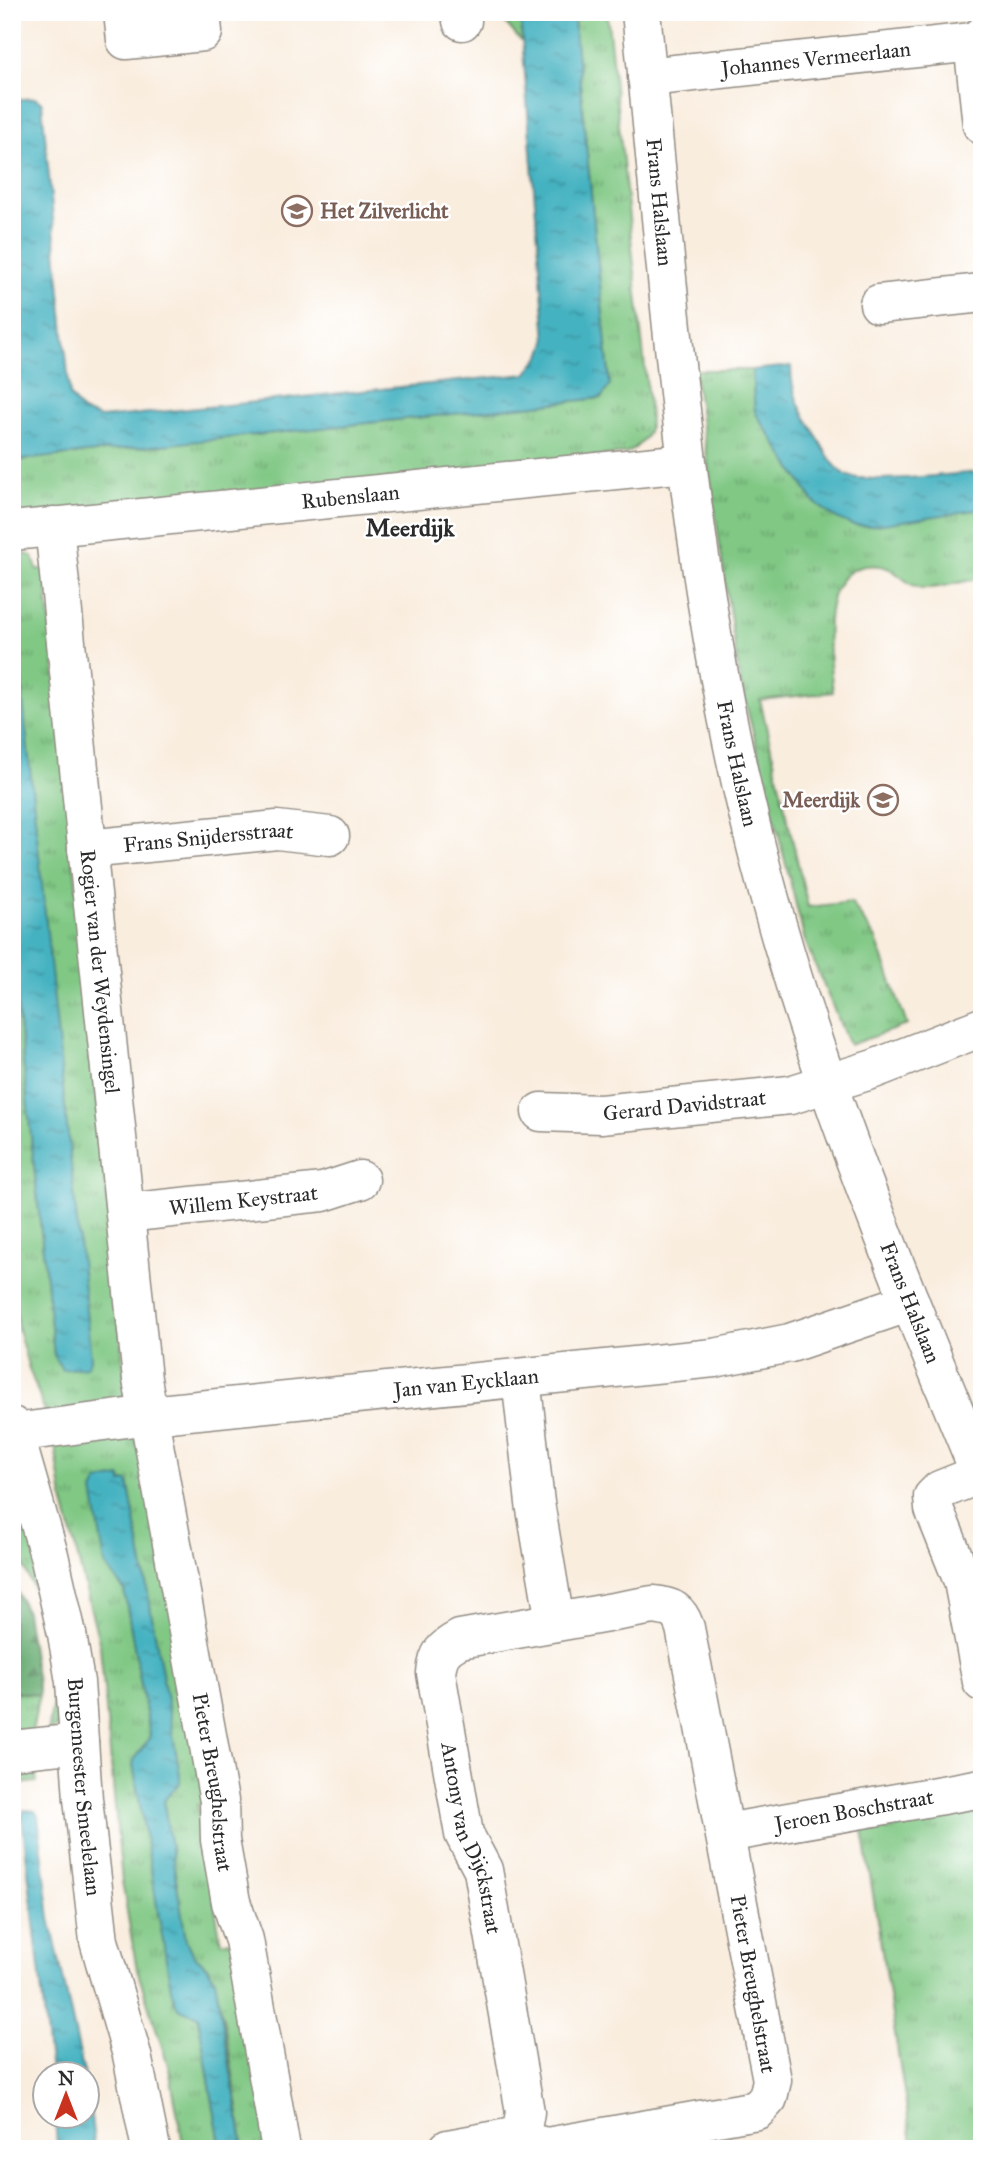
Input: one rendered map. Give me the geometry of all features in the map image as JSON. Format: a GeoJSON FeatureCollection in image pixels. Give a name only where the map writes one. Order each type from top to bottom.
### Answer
{"type":"FeatureCollection","features":[{"type":"Feature","properties":{"kind":"street"},"geometry":{"type":"LineString","coordinates":[[123,12],[126,40],[203,32],[201,12]]}},
{"type":"Feature","properties":{"kind":"street","name":"Frans Halslaan"},"geometry":{"type":"LineString","coordinates":[[641,12],[686,463],[703,590],[751,828],[826,1084],[981,1476]]}},
{"type":"Feature","properties":{"kind":"street"},"geometry":{"type":"LineString","coordinates":[[978,39],[982,125]]}},
{"type":"Feature","properties":{"kind":"street","name":"Johannes Vermeerlaan"},"geometry":{"type":"LineString","coordinates":[[647,77],[978,39]]}},
{"type":"Feature","properties":{"kind":"street"},"geometry":{"type":"LineString","coordinates":[[878,304],[982,293]]}},
{"type":"Feature","properties":{"kind":"street","name":"Rubenslaan"},"geometry":{"type":"LineString","coordinates":[[12,531],[686,463]]}},
{"type":"Feature","properties":{"kind":"street","name":"Rogier van der Weydensingel"},"geometry":{"type":"LineString","coordinates":[[54,526],[142,1379],[149,1415]]}},
{"type":"Feature","properties":{"kind":"street","name":"Frans Snijdersstraat"},"geometry":{"type":"LineString","coordinates":[[87,849],[278,830],[330,836]]}},
{"type":"Feature","properties":{"kind":"street","name":"Gerard Davidstraat"},"geometry":{"type":"LineString","coordinates":[[541,1112],[601,1114],[790,1095],[982,1027]]}},
{"type":"Feature","properties":{"kind":"street","name":"Willem Keystraat"},"geometry":{"type":"LineString","coordinates":[[125,1213],[323,1192],[360,1180]]}},
{"type":"Feature","properties":{"kind":"street","name":"Jan van Eycklaan"},"geometry":{"type":"LineString","coordinates":[[13,1429],[715,1358],[790,1343],[910,1302]]}},
{"type":"Feature","properties":{"kind":"street"},"geometry":{"type":"LineString","coordinates":[[521,1377],[535,1503],[555,1622]]}},
{"type":"Feature","properties":{"kind":"street","name":"Pieter Breughelstraat"},"geometry":{"type":"LineString","coordinates":[[149,1415],[219,1801],[220,1840],[243,1940],[281,2149]]}},
{"type":"Feature","properties":{"kind":"street","name":"Burgemeester Smeelelaan"},"geometry":{"type":"LineString","coordinates":[[13,1429],[61,1603],[75,1682],[99,1941],[132,2055],[151,2149]]}},
{"type":"Feature","properties":{"kind":"street"},"geometry":{"type":"LineString","coordinates":[[981,1476],[940,1490],[933,1497],[934,1509],[963,1581],[982,1682]]}},
{"type":"Feature","properties":{"kind":"street","name":"Antony van Dijckstraat"},"geometry":{"type":"LineString","coordinates":[[520,2141],[525,2112],[483,1870],[464,1834],[436,1673],[438,1658],[445,1647],[460,1639],[653,1605],[668,1606],[680,1614],[717,1808],[726,1833]]}},
{"type":"Feature","properties":{"kind":"street"},"geometry":{"type":"LineString","coordinates":[[12,1750],[79,1743]]}},
{"type":"Feature","properties":{"kind":"street","name":"Jeroen Boschstraat"},"geometry":{"type":"LineString","coordinates":[[726,1833],[982,1788]]}},
{"type":"Feature","properties":{"kind":"street","name":"Pieter Breughelstraat"},"geometry":{"type":"LineString","coordinates":[[448,2149],[508,2138],[547,2147],[757,2110],[768,2098],[772,2080],[726,1833]]}},
{"type":"Feature","properties":{"kind":"green space"},"geometry":{"type":"Polygon","coordinates":[[[496,12],[520,12],[522,42],[496,12]]]}},
{"type":"Feature","properties":{"kind":"green space"},"geometry":{"type":"Polygon","coordinates":[[[573,12],[607,12],[650,417],[647,433],[637,447],[627,453],[12,521],[12,461],[601,398],[610,385],[573,12]]]}},
{"type":"Feature","properties":{"kind":"green space"},"geometry":{"type":"Polygon","coordinates":[[[694,370],[752,370],[755,412],[814,502],[939,515],[982,509],[982,579],[923,588],[886,567],[859,568],[844,577],[835,592],[830,612],[828,633],[833,692],[760,700],[808,907],[851,902],[876,939],[907,1025],[849,1045],[805,941],[739,676],[694,370]]]}},
{"type":"Feature","properties":{"kind":"green space"},"geometry":{"type":"Polygon","coordinates":[[[12,552],[32,556],[37,569],[45,569],[126,1391],[120,1400],[46,1414],[18,1329],[13,1286],[12,956],[54,1355],[12,594],[12,552]]]}},
{"type":"Feature","properties":{"kind":"green space"},"geometry":{"type":"Polygon","coordinates":[[[129,1431],[145,1452],[208,1802],[197,1805],[221,1942],[233,1941],[270,2149],[244,2149],[231,2060],[217,1994],[209,1969],[192,1953],[186,1940],[164,1805],[165,1799],[180,1783],[180,1775],[128,1481],[122,1482],[121,1478],[109,1570],[124,1590],[150,1735],[133,1764],[174,2002],[198,2016],[221,2149],[184,2149],[169,2068],[137,1970],[122,1881],[100,1646],[63,1499],[54,1439],[129,1431]]]}},
{"type":"Feature","properties":{"kind":"green space"},"geometry":{"type":"Polygon","coordinates":[[[12,1474],[48,1595],[60,1724],[48,1733],[55,1688],[40,1603],[25,1569],[12,1554],[12,1474]]]}},
{"type":"Feature","properties":{"kind":"green space"},"geometry":{"type":"Polygon","coordinates":[[[12,1580],[26,1612],[39,1695],[15,1692],[12,1688],[12,1580]]]}},
{"type":"Feature","properties":{"kind":"green space"},"geometry":{"type":"Polygon","coordinates":[[[12,1688],[15,1692],[39,1695],[32,1732],[12,1735],[12,1688]]]}},
{"type":"Feature","properties":{"kind":"green space"},"geometry":{"type":"Polygon","coordinates":[[[34,1761],[37,1782],[12,1785],[12,1764],[34,1761]]]}},
{"type":"Feature","properties":{"kind":"green space"},"geometry":{"type":"Polygon","coordinates":[[[982,1804],[982,2149],[913,2149],[862,1824],[982,1804]]]}},
{"type":"Feature","properties":{"kind":"water"},"geometry":{"type":"Polygon","coordinates":[[[520,12],[573,12],[610,385],[601,398],[12,461],[12,100],[35,98],[42,103],[70,396],[83,412],[101,418],[526,374],[541,356],[546,341],[520,12]]]}},
{"type":"Feature","properties":{"kind":"water"},"geometry":{"type":"Polygon","coordinates":[[[791,366],[795,393],[801,408],[836,467],[846,475],[871,479],[982,472],[982,509],[870,526],[852,525],[834,517],[814,502],[755,412],[752,370],[791,366]]]}},
{"type":"Feature","properties":{"kind":"water"},"geometry":{"type":"Polygon","coordinates":[[[12,594],[91,1358],[86,1367],[62,1370],[54,1355],[12,956],[12,594]]]}},
{"type":"Feature","properties":{"kind":"water"},"geometry":{"type":"Polygon","coordinates":[[[121,1477],[122,1482],[128,1481],[180,1775],[180,1783],[165,1799],[164,1805],[186,1940],[192,1952],[215,1979],[244,2149],[221,2149],[198,2016],[178,2008],[171,1989],[133,1764],[150,1735],[124,1590],[105,1564],[93,1491],[98,1481],[121,1477]]]}},
{"type":"Feature","properties":{"kind":"water"},"geometry":{"type":"Polygon","coordinates":[[[24,1810],[35,1811],[38,1816],[50,1918],[81,2060],[50,2060],[22,1818],[24,1810]]]}},
{"type":"Feature","properties":{"kind":"water"},"geometry":{"type":"Polygon","coordinates":[[[56,2130],[93,2130],[95,2149],[57,2149],[56,2130]]]}},
{"type":"Feature","properties":{"kind":"place","name":"Het Zilverlicht"},"geometry":{"type":"Point","coordinates":[297,211]}},
{"type":"Feature","properties":{"kind":"place","name":"Meerdijk"},"geometry":{"type":"Point","coordinates":[883,800]}},
{"type":"Feature","properties":{"kind":"district","name":"Meerdijk"},"geometry":{"type":"Point","coordinates":[410,528]}}]}
